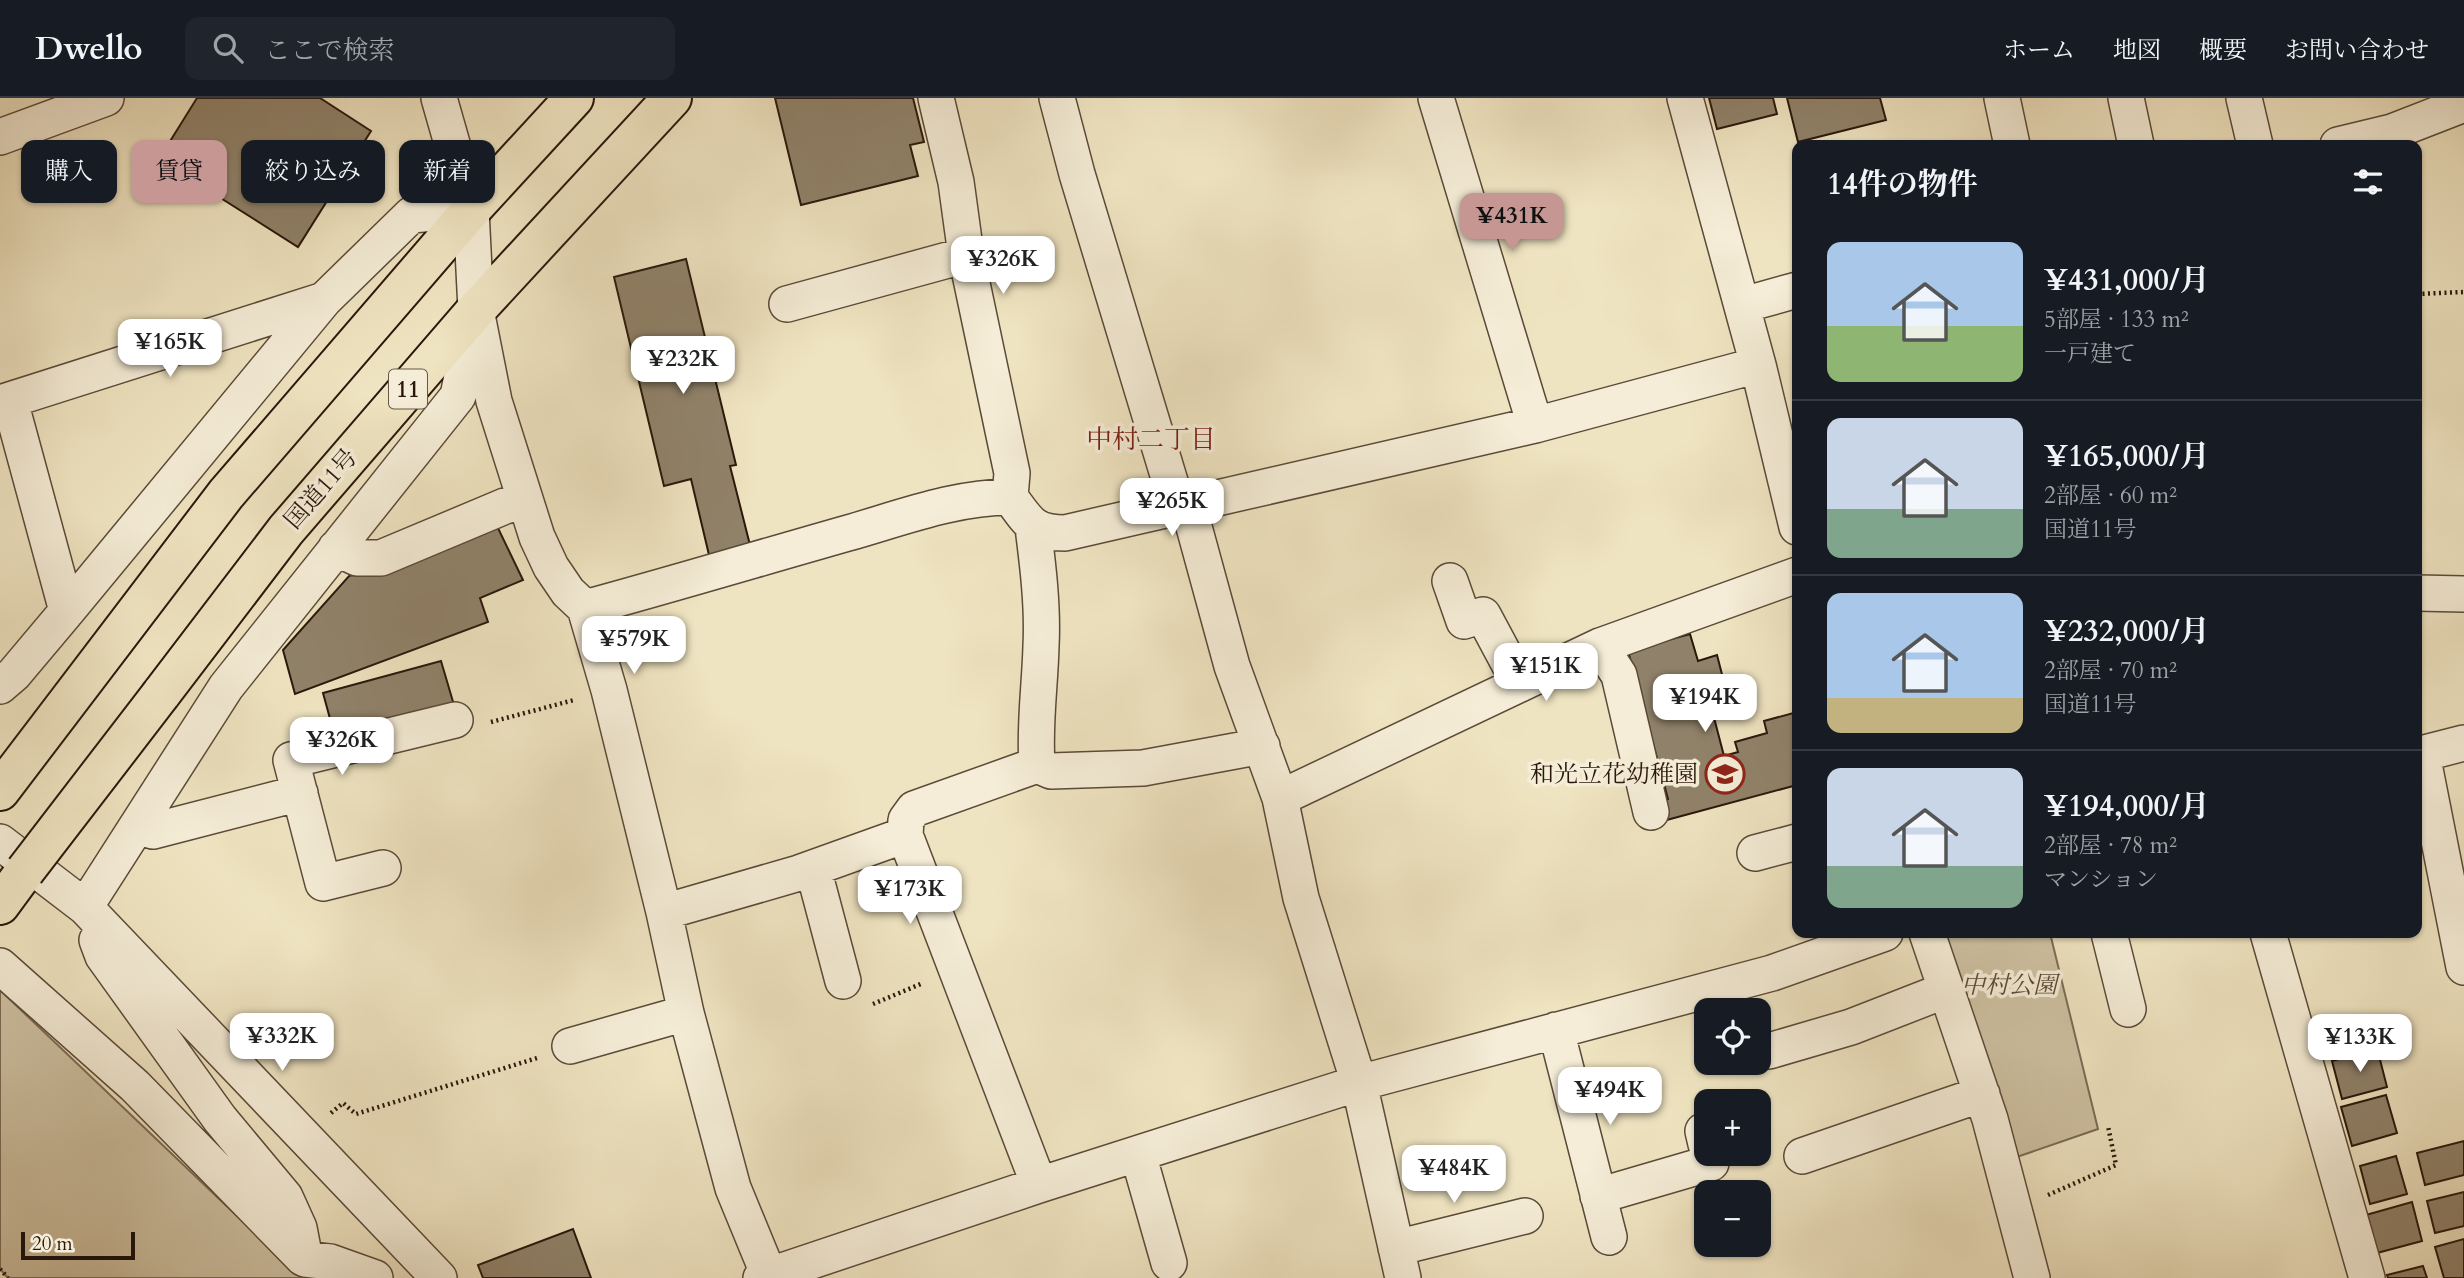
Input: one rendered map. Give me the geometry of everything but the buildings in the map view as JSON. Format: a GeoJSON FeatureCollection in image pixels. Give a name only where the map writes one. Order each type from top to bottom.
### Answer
{"type":"FeatureCollection","features":[{"type":"Feature","properties":{"kind":"highway"},"geometry":{"type":"LineString","coordinates":[[0,791],[226,494],[471,210],[574,98]]}},
{"type":"Feature","properties":{"kind":"highway","name":"国道11号"},"geometry":{"type":"LineString","coordinates":[[0,905],[285,530],[476,310],[672,98]]}},
{"type":"Feature","properties":{"kind":"street"},"geometry":{"type":"LineString","coordinates":[[0,137],[106,98]]}},
{"type":"Feature","properties":{"kind":"street"},"geometry":{"type":"LineString","coordinates":[[439,98],[471,210],[476,310],[494,401],[537,537],[551,568],[568,592],[585,608],[609,690],[686,1013],[733,1188],[767,1277],[1039,1185],[1359,1083],[1772,973],[1871,938]]}},
{"type":"Feature","properties":{"kind":"street"},"geometry":{"type":"LineString","coordinates":[[936,98],[956,182],[966,256],[1012,473],[1010,498],[1033,527],[1048,533],[1065,533],[1183,507],[1535,425],[1758,365]]}},
{"type":"Feature","properties":{"kind":"street"},"geometry":{"type":"LineString","coordinates":[[1056,98],[1077,174],[1232,666],[1280,798],[1301,898],[1359,1083],[1400,1263],[1525,1216]]}},
{"type":"Feature","properties":{"kind":"street"},"geometry":{"type":"LineString","coordinates":[[1436,98],[1535,425]]}},
{"type":"Feature","properties":{"kind":"street"},"geometry":{"type":"LineString","coordinates":[[1685,98],[1758,365],[1791,472]]}},
{"type":"Feature","properties":{"kind":"street"},"geometry":{"type":"LineString","coordinates":[[2002,98],[2011,140]]}},
{"type":"Feature","properties":{"kind":"street"},"geometry":{"type":"LineString","coordinates":[[2126,98],[2135,140]]}},
{"type":"Feature","properties":{"kind":"street"},"geometry":{"type":"LineString","coordinates":[[2245,98],[2254,140]]}},
{"type":"Feature","properties":{"kind":"street"},"geometry":{"type":"LineString","coordinates":[[2359,140],[2392,132],[2456,103]]}},
{"type":"Feature","properties":{"kind":"street"},"geometry":{"type":"LineString","coordinates":[[0,686],[14,674],[67,611],[324,300],[411,215],[471,210]]}},
{"type":"Feature","properties":{"kind":"street"},"geometry":{"type":"LineString","coordinates":[[787,304],[966,256]]}},
{"type":"Feature","properties":{"kind":"street"},"geometry":{"type":"LineString","coordinates":[[1743,305],[1792,291]]}},
{"type":"Feature","properties":{"kind":"street"},"geometry":{"type":"LineString","coordinates":[[67,611],[5,402],[324,300]]}},
{"type":"Feature","properties":{"kind":"street"},"geometry":{"type":"LineString","coordinates":[[85,907],[226,687],[458,396],[476,310]]}},
{"type":"Feature","properties":{"kind":"street"},"geometry":{"type":"LineString","coordinates":[[585,608],[939,507],[985,497],[1010,498]]}},
{"type":"Feature","properties":{"kind":"street"},"geometry":{"type":"LineString","coordinates":[[337,548],[357,558],[381,558],[505,506],[526,500]]}},
{"type":"Feature","properties":{"kind":"street"},"geometry":{"type":"LineString","coordinates":[[1033,527],[1042,643],[1035,743],[1037,765]]}},
{"type":"Feature","properties":{"kind":"street"},"geometry":{"type":"LineString","coordinates":[[1280,798],[1600,646],[1792,577]]}},
{"type":"Feature","properties":{"kind":"street"},"geometry":{"type":"LineString","coordinates":[[1450,581],[1464,621],[1483,615],[1520,684]]}},
{"type":"Feature","properties":{"kind":"street"},"geometry":{"type":"LineString","coordinates":[[2422,593],[2464,594]]}},
{"type":"Feature","properties":{"kind":"street"},"geometry":{"type":"LineString","coordinates":[[1600,646],[1619,675],[1651,812]]}},
{"type":"Feature","properties":{"kind":"street"},"geometry":{"type":"LineString","coordinates":[[383,868],[323,883],[291,761],[455,720]]}},
{"type":"Feature","properties":{"kind":"street"},"geometry":{"type":"LineString","coordinates":[[2422,754],[2464,743]]}},
{"type":"Feature","properties":{"kind":"street"},"geometry":{"type":"LineString","coordinates":[[1039,1185],[905,835],[906,820],[914,809],[1037,765],[1051,771],[1143,768],[1262,746]]}},
{"type":"Feature","properties":{"kind":"street"},"geometry":{"type":"LineString","coordinates":[[2422,769],[2464,967]]}},
{"type":"Feature","properties":{"kind":"street"},"geometry":{"type":"LineString","coordinates":[[137,826],[153,831],[300,793]]}},
{"type":"Feature","properties":{"kind":"street"},"geometry":{"type":"LineString","coordinates":[[664,912],[813,868],[905,835]]}},
{"type":"Feature","properties":{"kind":"street"},"geometry":{"type":"LineString","coordinates":[[0,842],[85,907],[439,1278]]}},
{"type":"Feature","properties":{"kind":"street"},"geometry":{"type":"LineString","coordinates":[[1755,853],[1792,843]]}},
{"type":"Feature","properties":{"kind":"street"},"geometry":{"type":"LineString","coordinates":[[813,868],[844,981]]}},
{"type":"Feature","properties":{"kind":"street"},"geometry":{"type":"LineString","coordinates":[[85,907],[103,956],[220,1119],[285,1197],[314,1269]]}},
{"type":"Feature","properties":{"kind":"street"},"geometry":{"type":"LineString","coordinates":[[1929,938],[1982,1094],[2032,1278]]}},
{"type":"Feature","properties":{"kind":"street"},"geometry":{"type":"LineString","coordinates":[[2110,938],[2128,1009]]}},
{"type":"Feature","properties":{"kind":"street"},"geometry":{"type":"LineString","coordinates":[[2269,938],[2367,1278]]}},
{"type":"Feature","properties":{"kind":"street"},"geometry":{"type":"LineString","coordinates":[[0,966],[135,1086],[314,1269]]}},
{"type":"Feature","properties":{"kind":"street"},"geometry":{"type":"LineString","coordinates":[[1771,1050],[1851,1027],[1946,990]]}},
{"type":"Feature","properties":{"kind":"street"},"geometry":{"type":"LineString","coordinates":[[570,1046],[686,1013]]}},
{"type":"Feature","properties":{"kind":"street"},"geometry":{"type":"LineString","coordinates":[[1556,1030],[1609,1237]]}},
{"type":"Feature","properties":{"kind":"street"},"geometry":{"type":"LineString","coordinates":[[1802,1156],[1982,1094]]}},
{"type":"Feature","properties":{"kind":"street"},"geometry":{"type":"LineString","coordinates":[[1138,1154],[1169,1263]]}},
{"type":"Feature","properties":{"kind":"street"},"geometry":{"type":"LineString","coordinates":[[1598,1196],[1694,1161]]}},
{"type":"Feature","properties":{"kind":"street"},"geometry":{"type":"LineString","coordinates":[[314,1269],[330,1262],[375,1278]]}},
{"type":"Feature","properties":{"kind":"path"},"geometry":{"type":"LineString","coordinates":[[2422,294],[2464,292]]}},
{"type":"Feature","properties":{"kind":"path"},"geometry":{"type":"LineString","coordinates":[[455,720],[466,729],[609,690]]}},
{"type":"Feature","properties":{"kind":"path"},"geometry":{"type":"LineString","coordinates":[[844,981],[850,1014],[956,969]]}},
{"type":"Feature","properties":{"kind":"path"},"geometry":{"type":"LineString","coordinates":[[304,1136],[343,1103],[356,1114],[570,1046]]}},
{"type":"Feature","properties":{"kind":"path"},"geometry":{"type":"LineString","coordinates":[[2014,1209],[2116,1165],[2108,1126]]}},
{"type":"Feature","properties":{"kind":"path"},"geometry":{"type":"LineString","coordinates":[[0,1269],[8,1278]]}},
{"type":"Feature","properties":{"kind":"green space","name":"中村公園"},"geometry":{"type":"Polygon","coordinates":[[[1939,938],[2051,938],[2098,1129],[2011,1159],[1939,938]]]}},
{"type":"Feature","properties":{"kind":"green space"},"geometry":{"type":"Polygon","coordinates":[[[0,990],[302,1278],[8,1278],[0,1269],[0,990]]]}},
{"type":"Feature","properties":{"kind":"place","name":"和光立花幼稚園"},"geometry":{"type":"Point","coordinates":[1725,774]}},
{"type":"Feature","properties":{"kind":"district","name":"中村二丁目"},"geometry":{"type":"Point","coordinates":[1151,439]}}]}
